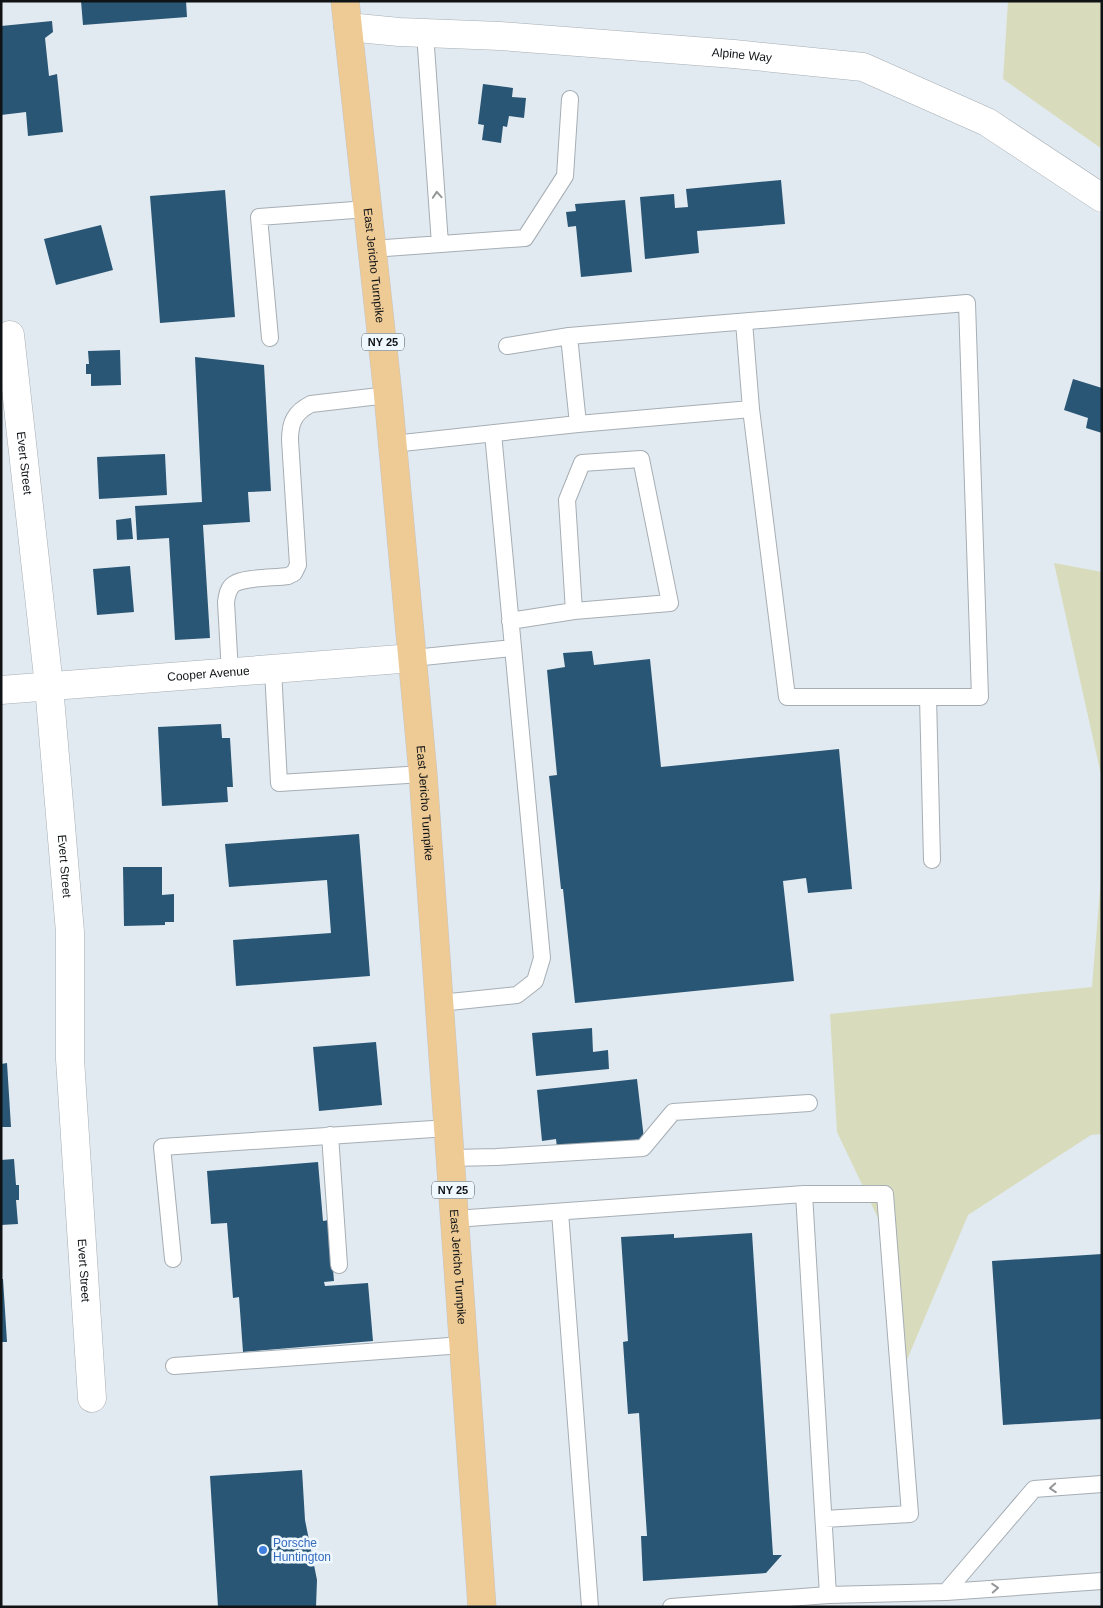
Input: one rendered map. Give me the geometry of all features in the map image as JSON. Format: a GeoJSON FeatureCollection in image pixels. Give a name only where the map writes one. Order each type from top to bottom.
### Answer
{"type":"FeatureCollection","features":[{"type":"Feature","properties":{"kind":"main road","name":"East Jericho Turnpike"},"geometry":{"type":"LineString","coordinates":[[346,14],[393,444],[423,774],[482,1607]]}},
{"type":"Feature","properties":{"kind":"street","name":"Alpine Way"},"geometry":{"type":"LineString","coordinates":[[346,14],[426,33],[510,37],[734,54],[864,67],[987,122],[1102,198]]}},
{"type":"Feature","properties":{"kind":"street","name":"Evert Street"},"geometry":{"type":"LineString","coordinates":[[10,335],[49,686],[70,932],[70,1059],[92,1398]]}},
{"type":"Feature","properties":{"kind":"street","name":"Cooper Avenue"},"geometry":{"type":"LineString","coordinates":[[1,690],[413,658]]}},
{"type":"Feature","properties":{"kind":"lane"},"geometry":{"type":"LineString","coordinates":[[426,33],[440,244]]}},
{"type":"Feature","properties":{"kind":"lane"},"geometry":{"type":"LineString","coordinates":[[372,249],[525,238],[565,176],[570,99]]}},
{"type":"Feature","properties":{"kind":"lane"},"geometry":{"type":"LineString","coordinates":[[270,338],[259,217],[368,209]]}},
{"type":"Feature","properties":{"kind":"lane"},"geometry":{"type":"LineString","coordinates":[[507,346],[569,336],[967,303],[980,697],[787,697],[751,409],[744,322]]}},
{"type":"Feature","properties":{"kind":"lane"},"geometry":{"type":"LineString","coordinates":[[569,336],[578,424]]}},
{"type":"Feature","properties":{"kind":"lane"},"geometry":{"type":"LineString","coordinates":[[230,673],[226,602],[233,584],[241,581],[288,576],[294,573],[298,565],[290,440],[290,428],[294,417],[311,404],[388,395]]}},
{"type":"Feature","properties":{"kind":"lane"},"geometry":{"type":"LineString","coordinates":[[393,444],[578,424],[751,409]]}},
{"type":"Feature","properties":{"kind":"lane"},"geometry":{"type":"LineString","coordinates":[[440,1003],[517,995],[535,981],[542,958],[493,433]]}},
{"type":"Feature","properties":{"kind":"lane"},"geometry":{"type":"LineString","coordinates":[[510,621],[574,611],[670,603],[641,458],[582,463],[567,500],[574,611]]}},
{"type":"Feature","properties":{"kind":"lane"},"geometry":{"type":"LineString","coordinates":[[413,658],[512,648]]}},
{"type":"Feature","properties":{"kind":"lane"},"geometry":{"type":"LineString","coordinates":[[273,670],[280,783],[423,774]]}},
{"type":"Feature","properties":{"kind":"lane"},"geometry":{"type":"LineString","coordinates":[[928,697],[932,860]]}},
{"type":"Feature","properties":{"kind":"lane"},"geometry":{"type":"LineString","coordinates":[[451,1158],[643,1148],[673,1112],[809,1103]]}},
{"type":"Feature","properties":{"kind":"lane"},"geometry":{"type":"LineString","coordinates":[[173,1260],[162,1147],[448,1128]]}},
{"type":"Feature","properties":{"kind":"lane"},"geometry":{"type":"LineString","coordinates":[[330,1135],[339,1265]]}},
{"type":"Feature","properties":{"kind":"lane"},"geometry":{"type":"LineString","coordinates":[[455,1219],[804,1194],[885,1194],[910,1514],[824,1519]]}},
{"type":"Feature","properties":{"kind":"lane"},"geometry":{"type":"LineString","coordinates":[[804,1194],[828,1595]]}},
{"type":"Feature","properties":{"kind":"lane"},"geometry":{"type":"LineString","coordinates":[[560,1212],[590,1607]]}},
{"type":"Feature","properties":{"kind":"lane"},"geometry":{"type":"LineString","coordinates":[[174,1366],[463,1346]]}},
{"type":"Feature","properties":{"kind":"lane"},"geometry":{"type":"LineString","coordinates":[[946,1592],[1034,1489],[1102,1484]]}},
{"type":"Feature","properties":{"kind":"lane"},"geometry":{"type":"LineString","coordinates":[[671,1607],[828,1595],[946,1592],[1102,1581]]}},
{"type":"Feature","properties":{"kind":"green space"},"geometry":{"type":"Polygon","coordinates":[[[1008,1],[1102,1],[1102,149],[1003,79],[1008,1]]]}},
{"type":"Feature","properties":{"kind":"green space"},"geometry":{"type":"Polygon","coordinates":[[[1054,563],[1102,572],[1102,779],[1054,563]]]}},
{"type":"Feature","properties":{"kind":"green space"},"geometry":{"type":"Polygon","coordinates":[[[1102,865],[1102,1134],[1091,1135],[968,1215],[904,1367],[886,1235],[837,1132],[830,1014],[1092,987],[1102,865]]]}},
{"type":"Feature","properties":{"kind":"building"},"geometry":{"type":"Polygon","coordinates":[[[81,1],[186,1],[187,17],[83,25],[81,1]]]}},
{"type":"Feature","properties":{"kind":"building"},"geometry":{"type":"Polygon","coordinates":[[[52,21],[53,32],[45,38],[49,76],[57,74],[63,132],[28,136],[26,112],[1,115],[1,26],[52,21]]]}},
{"type":"Feature","properties":{"kind":"building"},"geometry":{"type":"Polygon","coordinates":[[[483,84],[513,88],[512,97],[526,98],[524,118],[509,116],[507,127],[503,126],[501,143],[482,140],[484,125],[478,124],[483,84]]]}},
{"type":"Feature","properties":{"kind":"building"},"geometry":{"type":"Polygon","coordinates":[[[781,180],[785,224],[697,231],[699,253],[645,259],[640,197],[674,194],[675,208],[688,207],[686,189],[781,180]]]}},
{"type":"Feature","properties":{"kind":"building"},"geometry":{"type":"Polygon","coordinates":[[[225,190],[235,317],[160,323],[150,196],[225,190]]]}},
{"type":"Feature","properties":{"kind":"building"},"geometry":{"type":"Polygon","coordinates":[[[625,200],[632,272],[581,277],[576,226],[568,227],[566,212],[576,211],[575,204],[625,200]]]}},
{"type":"Feature","properties":{"kind":"building"},"geometry":{"type":"Polygon","coordinates":[[[101,225],[113,270],[56,285],[44,239],[101,225]]]}},
{"type":"Feature","properties":{"kind":"building"},"geometry":{"type":"Polygon","coordinates":[[[120,350],[121,385],[91,386],[91,374],[86,374],[86,364],[89,364],[88,351],[120,350]]]}},
{"type":"Feature","properties":{"kind":"building"},"geometry":{"type":"Polygon","coordinates":[[[195,357],[264,365],[271,491],[248,492],[250,522],[203,525],[210,638],[175,640],[169,538],[137,540],[135,506],[202,502],[195,357]]]}},
{"type":"Feature","properties":{"kind":"building"},"geometry":{"type":"Polygon","coordinates":[[[1073,379],[1102,388],[1102,433],[1086,428],[1088,418],[1064,410],[1073,379]]]}},
{"type":"Feature","properties":{"kind":"building"},"geometry":{"type":"Polygon","coordinates":[[[165,454],[167,495],[99,499],[97,457],[165,454]]]}},
{"type":"Feature","properties":{"kind":"building"},"geometry":{"type":"Polygon","coordinates":[[[131,518],[133,539],[117,540],[116,520],[131,518]]]}},
{"type":"Feature","properties":{"kind":"building"},"geometry":{"type":"Polygon","coordinates":[[[130,566],[134,612],[97,615],[93,569],[130,566]]]}},
{"type":"Feature","properties":{"kind":"building"},"geometry":{"type":"Polygon","coordinates":[[[592,651],[594,665],[650,659],[661,767],[839,749],[852,889],[808,893],[806,878],[783,881],[794,981],[575,1003],[549,776],[557,775],[547,670],[565,667],[563,653],[592,651]]]}},
{"type":"Feature","properties":{"kind":"building"},"geometry":{"type":"Polygon","coordinates":[[[221,724],[222,738],[230,738],[233,787],[227,787],[228,802],[162,806],[158,727],[221,724]]]}},
{"type":"Feature","properties":{"kind":"building"},"geometry":{"type":"Polygon","coordinates":[[[359,834],[370,976],[236,986],[233,940],[331,933],[327,880],[229,887],[225,844],[359,834]]]}},
{"type":"Feature","properties":{"kind":"building"},"geometry":{"type":"Polygon","coordinates":[[[123,867],[162,867],[162,895],[174,894],[174,922],[165,922],[165,925],[124,926],[123,867]]]}},
{"type":"Feature","properties":{"kind":"building"},"geometry":{"type":"Polygon","coordinates":[[[592,1028],[593,1052],[608,1050],[609,1069],[536,1076],[532,1033],[592,1028]]]}},
{"type":"Feature","properties":{"kind":"building"},"geometry":{"type":"Polygon","coordinates":[[[376,1042],[382,1105],[319,1111],[313,1047],[376,1042]]]}},
{"type":"Feature","properties":{"kind":"building"},"geometry":{"type":"Polygon","coordinates":[[[7,1063],[11,1127],[1,1127],[1,1064],[7,1063]]]}},
{"type":"Feature","properties":{"kind":"building"},"geometry":{"type":"Polygon","coordinates":[[[637,1079],[644,1139],[557,1148],[556,1139],[542,1141],[537,1090],[637,1079]]]}},
{"type":"Feature","properties":{"kind":"building"},"geometry":{"type":"Polygon","coordinates":[[[14,1159],[16,1185],[19,1185],[19,1200],[16,1200],[18,1224],[1,1225],[1,1160],[14,1159]]]}},
{"type":"Feature","properties":{"kind":"building"},"geometry":{"type":"Polygon","coordinates":[[[318,1162],[323,1221],[329,1220],[334,1281],[324,1282],[325,1286],[368,1283],[373,1341],[243,1352],[239,1297],[233,1298],[227,1223],[211,1224],[207,1171],[318,1162]]]}},
{"type":"Feature","properties":{"kind":"building"},"geometry":{"type":"Polygon","coordinates":[[[752,1233],[773,1555],[782,1555],[766,1573],[643,1581],[641,1536],[647,1536],[639,1413],[628,1414],[623,1342],[628,1341],[621,1237],[674,1234],[674,1238],[752,1233]]]}},
{"type":"Feature","properties":{"kind":"building"},"geometry":{"type":"Polygon","coordinates":[[[1102,1254],[1102,1419],[1003,1425],[992,1261],[1102,1254]]]}},
{"type":"Feature","properties":{"kind":"building"},"geometry":{"type":"Polygon","coordinates":[[[1,1279],[3,1279],[7,1342],[1,1342],[1,1279]]]}},
{"type":"Feature","properties":{"kind":"building","name":"Porsche Huntington"},"geometry":{"type":"Polygon","coordinates":[[[302,1470],[305,1520],[317,1580],[316,1607],[218,1607],[210,1476],[302,1470]]]}},
{"type":"Feature","properties":{"kind":"place","name":"Porsche Huntington"},"geometry":{"type":"Point","coordinates":[263,1550]}}]}
